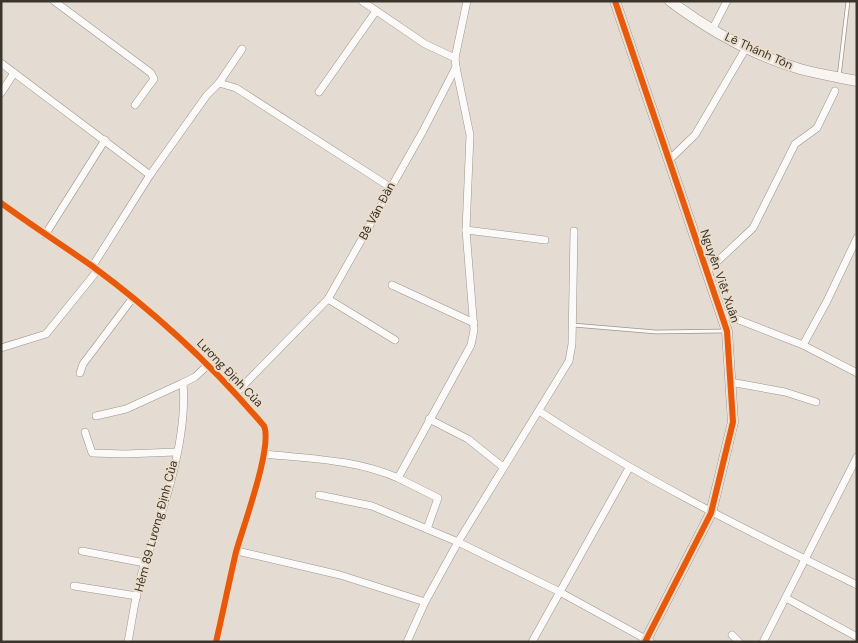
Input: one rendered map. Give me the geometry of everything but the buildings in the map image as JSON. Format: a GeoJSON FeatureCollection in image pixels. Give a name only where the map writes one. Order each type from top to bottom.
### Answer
{"type":"FeatureCollection","features":[{"type":"Feature","properties":{"kind":"street"},"geometry":{"type":"LineString","coordinates":[[54,1],[154,76],[136,105]]}},
{"type":"Feature","properties":{"kind":"street"},"geometry":{"type":"LineString","coordinates":[[362,1],[425,44],[455,58]]}},
{"type":"Feature","properties":{"kind":"street"},"geometry":{"type":"LineString","coordinates":[[398,478],[471,344],[474,323],[466,230],[470,136],[455,58],[467,1]]}},
{"type":"Feature","properties":{"kind":"street"},"geometry":{"type":"LineString","coordinates":[[616,6],[624,1]]}},
{"type":"Feature","properties":{"kind":"street","name":"Lê Thánh Tôn"},"geometry":{"type":"LineString","coordinates":[[670,1],[712,30],[746,48],[800,69],[857,81]]}},
{"type":"Feature","properties":{"kind":"street"},"geometry":{"type":"LineString","coordinates":[[712,30],[727,1]]}},
{"type":"Feature","properties":{"kind":"street","name":"Nguyễn Viết Xuân"},"geometry":{"type":"LineString","coordinates":[[616,6],[727,332],[733,422],[711,513],[648,641]]}},
{"type":"Feature","properties":{"kind":"street"},"geometry":{"type":"LineString","coordinates":[[319,92],[376,11]]}},
{"type":"Feature","properties":{"kind":"street"},"geometry":{"type":"LineString","coordinates":[[669,160],[695,134],[746,48]]}},
{"type":"Feature","properties":{"kind":"street"},"geometry":{"type":"LineString","coordinates":[[1,348],[46,334],[95,269],[150,175],[242,49]]}},
{"type":"Feature","properties":{"kind":"street"},"geometry":{"type":"LineString","coordinates":[[1,63],[150,175]]}},
{"type":"Feature","properties":{"kind":"street","name":"Bế Văn Đàn"},"geometry":{"type":"LineString","coordinates":[[236,393],[328,300],[456,67]]}},
{"type":"Feature","properties":{"kind":"street"},"geometry":{"type":"LineString","coordinates":[[1,93],[14,73]]}},
{"type":"Feature","properties":{"kind":"street"},"geometry":{"type":"LineString","coordinates":[[219,83],[230,85],[390,187]]}},
{"type":"Feature","properties":{"kind":"street"},"geometry":{"type":"LineString","coordinates":[[707,271],[753,228],[795,144],[816,128],[834,91]]}},
{"type":"Feature","properties":{"kind":"street"},"geometry":{"type":"LineString","coordinates":[[45,235],[105,140]]}},
{"type":"Feature","properties":{"kind":"street","name":"Lương Định Của"},"geometry":{"type":"LineString","coordinates":[[1,203],[95,269],[209,364],[264,426],[266,433],[264,454],[237,551],[216,642]]}},
{"type":"Feature","properties":{"kind":"street"},"geometry":{"type":"LineString","coordinates":[[466,230],[544,240]]}},
{"type":"Feature","properties":{"kind":"street"},"geometry":{"type":"LineString","coordinates":[[407,642],[425,602],[458,542],[569,361],[572,325],[574,231]]}},
{"type":"Feature","properties":{"kind":"street"},"geometry":{"type":"LineString","coordinates":[[803,345],[827,302],[857,238]]}},
{"type":"Feature","properties":{"kind":"street"},"geometry":{"type":"LineString","coordinates":[[392,285],[474,323]]}},
{"type":"Feature","properties":{"kind":"street"},"geometry":{"type":"LineString","coordinates":[[80,373],[84,364],[132,299]]}},
{"type":"Feature","properties":{"kind":"street"},"geometry":{"type":"LineString","coordinates":[[328,300],[395,340]]}},
{"type":"Feature","properties":{"kind":"street"},"geometry":{"type":"LineString","coordinates":[[721,313],[803,345],[857,373]]}},
{"type":"Feature","properties":{"kind":"street"},"geometry":{"type":"LineString","coordinates":[[96,416],[126,409],[183,383],[200,373],[209,364]]}},
{"type":"Feature","properties":{"kind":"street"},"geometry":{"type":"LineString","coordinates":[[730,382],[785,392],[816,402]]}},
{"type":"Feature","properties":{"kind":"street","name":"Hẻm 89 Lương Định Của"},"geometry":{"type":"LineString","coordinates":[[128,642],[145,563],[161,517],[176,452],[184,412],[183,383]]}},
{"type":"Feature","properties":{"kind":"street"},"geometry":{"type":"LineString","coordinates":[[539,411],[630,468],[711,513],[857,585]]}},
{"type":"Feature","properties":{"kind":"street"},"geometry":{"type":"LineString","coordinates":[[429,419],[468,438],[503,467]]}},
{"type":"Feature","properties":{"kind":"street"},"geometry":{"type":"LineString","coordinates":[[85,432],[92,453],[176,452]]}},
{"type":"Feature","properties":{"kind":"street"},"geometry":{"type":"LineString","coordinates":[[264,454],[342,461],[380,470],[398,478],[438,498],[426,528]]}},
{"type":"Feature","properties":{"kind":"street"},"geometry":{"type":"LineString","coordinates":[[763,642],[857,457]]}},
{"type":"Feature","properties":{"kind":"street"},"geometry":{"type":"LineString","coordinates":[[532,642],[558,591],[630,468]]}},
{"type":"Feature","properties":{"kind":"street"},"geometry":{"type":"LineString","coordinates":[[319,495],[372,506],[458,542],[558,591],[648,641]]}},
{"type":"Feature","properties":{"kind":"street"},"geometry":{"type":"LineString","coordinates":[[82,551],[145,563]]}},
{"type":"Feature","properties":{"kind":"street"},"geometry":{"type":"LineString","coordinates":[[237,551],[340,575],[425,602]]}},
{"type":"Feature","properties":{"kind":"street"},"geometry":{"type":"LineString","coordinates":[[74,586],[137,596]]}},
{"type":"Feature","properties":{"kind":"street"},"geometry":{"type":"LineString","coordinates":[[786,598],[857,637]]}},
{"type":"Feature","properties":{"kind":"street"},"geometry":{"type":"LineString","coordinates":[[732,635],[739,642]]}},
{"type":"Feature","properties":{"kind":"lane"},"geometry":{"type":"LineString","coordinates":[[839,77],[848,1]]}},
{"type":"Feature","properties":{"kind":"lane"},"geometry":{"type":"LineString","coordinates":[[572,325],[656,332],[727,332]]}},
{"type":"Feature","properties":{"kind":"cycle path"},"geometry":{"type":"LineString","coordinates":[[615,1],[727,331],[733,422],[711,513],[645,642]]}},
{"type":"Feature","properties":{"kind":"cycle path"},"geometry":{"type":"LineString","coordinates":[[1,203],[92,266],[139,302],[204,361],[264,426],[266,436],[261,468],[236,552],[216,642]]}}]}
